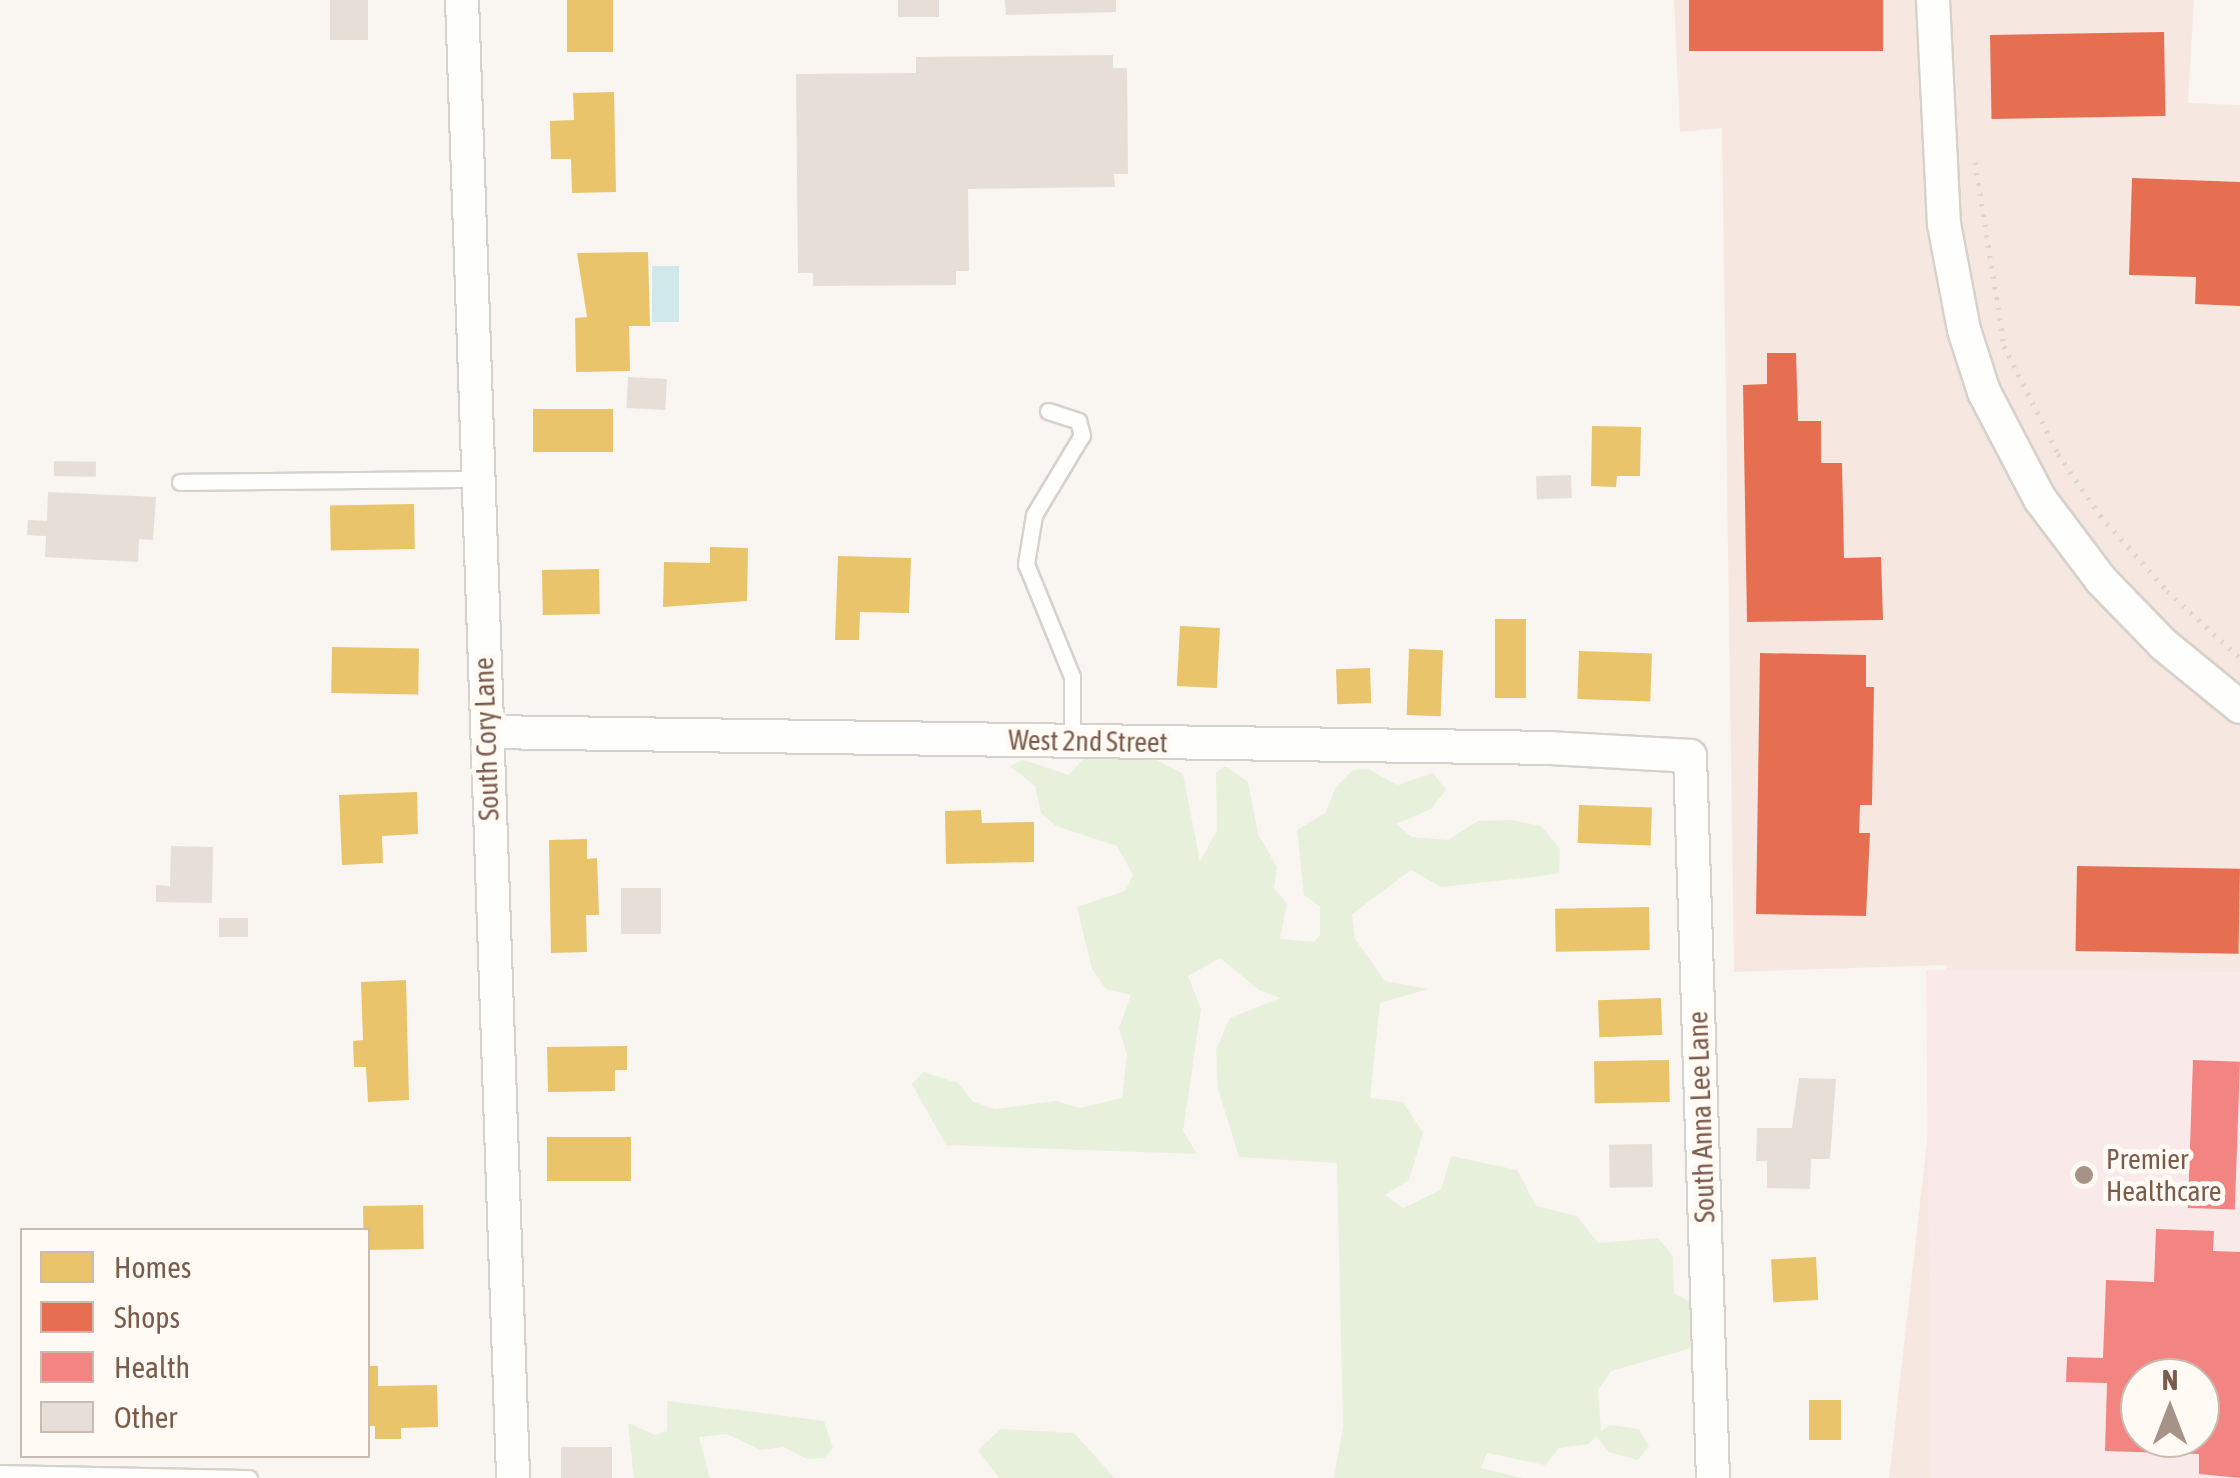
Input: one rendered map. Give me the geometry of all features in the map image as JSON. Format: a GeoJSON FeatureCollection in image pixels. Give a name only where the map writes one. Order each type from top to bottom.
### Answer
{"type":"FeatureCollection","features":[{"type":"Feature","properties":{"kind":"street","name":"South Cory Lane"},"geometry":{"type":"LineString","coordinates":[[462,0],[474,478],[487,732],[513,1478]]}},
{"type":"Feature","properties":{"kind":"street"},"geometry":{"type":"LineString","coordinates":[[1933,0],[1944,224],[1964,330],[1984,392],[2040,499],[2101,580],[2163,644],[2240,707]]}},
{"type":"Feature","properties":{"kind":"street","name":"West 2nd Street"},"geometry":{"type":"LineString","coordinates":[[487,732],[1615,749],[1690,756]]}},
{"type":"Feature","properties":{"kind":"street","name":"South Anna Lee Lane"},"geometry":{"type":"LineString","coordinates":[[1690,756],[1714,1478]]}},
{"type":"Feature","properties":{"kind":"lane"},"geometry":{"type":"LineString","coordinates":[[1048,412],[1078,421],[1082,435],[1034,515],[1026,564],[1072,677],[1072,740]]}},
{"type":"Feature","properties":{"kind":"lane"},"geometry":{"type":"LineString","coordinates":[[180,482],[474,478]]}},
{"type":"Feature","properties":{"kind":"lane"},"geometry":{"type":"LineString","coordinates":[[0,1473],[249,1478]]}},
{"type":"Feature","properties":{"kind":"path"},"geometry":{"type":"LineString","coordinates":[[1974,162],[2004,346],[2058,454],[2156,579],[2240,658]]}},
{"type":"Feature","properties":{"kind":"shaded area"},"geometry":{"type":"Polygon","coordinates":[[[1674,0],[2194,0],[2188,103],[2240,105],[2240,1478],[1889,1478],[1947,965],[1734,972],[1722,128],[1680,132],[1674,0]]]}},
{"type":"Feature","properties":{"kind":"shaded area","name":"Premier Healthcare"},"geometry":{"type":"Polygon","coordinates":[[[1926,970],[2240,972],[2240,1478],[1931,1478],[1926,970]]]}},
{"type":"Feature","properties":{"kind":"green space"},"geometry":{"type":"Polygon","coordinates":[[[1083,759],[1155,759],[1183,774],[1200,862],[1217,830],[1216,773],[1225,766],[1248,782],[1258,834],[1277,867],[1274,889],[1287,903],[1280,939],[1314,942],[1320,935],[1320,906],[1304,895],[1297,830],[1325,813],[1336,787],[1353,770],[1368,769],[1397,785],[1433,773],[1446,790],[1431,809],[1396,824],[1412,837],[1448,840],[1478,821],[1512,820],[1541,826],[1560,849],[1559,873],[1534,877],[1441,887],[1411,870],[1352,914],[1355,939],[1385,981],[1428,989],[1380,1003],[1370,1098],[1403,1102],[1423,1133],[1409,1180],[1385,1195],[1403,1208],[1441,1190],[1451,1156],[1517,1170],[1536,1206],[1577,1216],[1598,1243],[1658,1238],[1673,1256],[1674,1293],[1718,1318],[1688,1349],[1611,1371],[1598,1390],[1601,1432],[1609,1425],[1639,1429],[1649,1446],[1638,1460],[1609,1452],[1596,1436],[1589,1444],[1559,1448],[1545,1465],[1487,1453],[1481,1468],[1522,1478],[1334,1478],[1343,1427],[1337,1163],[1239,1157],[1218,1089],[1216,1050],[1230,1018],[1280,998],[1259,990],[1220,958],[1188,976],[1201,1009],[1183,1131],[1197,1154],[946,1145],[912,1084],[923,1072],[958,1083],[973,1102],[995,1109],[1056,1101],[1080,1108],[1122,1098],[1127,1055],[1119,1028],[1131,995],[1106,989],[1092,969],[1077,907],[1125,891],[1133,875],[1117,846],[1056,826],[1041,813],[1035,786],[1010,766],[1023,760],[1069,775],[1083,759]]]}},
{"type":"Feature","properties":{"kind":"green space"},"geometry":{"type":"Polygon","coordinates":[[[667,1401],[824,1421],[833,1448],[824,1458],[807,1459],[784,1447],[761,1450],[727,1434],[699,1437],[710,1478],[634,1478],[628,1423],[655,1435],[667,1431],[667,1401]]]}},
{"type":"Feature","properties":{"kind":"green space"},"geometry":{"type":"Polygon","coordinates":[[[1001,1429],[1074,1433],[1115,1478],[999,1478],[978,1450],[1001,1429]]]}},
{"type":"Feature","properties":{"kind":"water"},"geometry":{"type":"Polygon","coordinates":[[[652,266],[679,266],[679,322],[652,322],[652,266]]]}},
{"type":"Feature","properties":{"kind":"building: Homes"},"geometry":{"type":"Polygon","coordinates":[[[567,0],[613,0],[613,52],[567,52],[567,0]]]}},
{"type":"Feature","properties":{"kind":"building: Homes"},"geometry":{"type":"Polygon","coordinates":[[[614,92],[616,192],[572,193],[571,159],[551,159],[550,121],[574,120],[573,93],[614,92]]]}},
{"type":"Feature","properties":{"kind":"building: Homes"},"geometry":{"type":"Polygon","coordinates":[[[648,252],[650,326],[629,326],[630,371],[576,372],[575,318],[587,317],[577,253],[648,252]]]}},
{"type":"Feature","properties":{"kind":"building: Homes"},"geometry":{"type":"Polygon","coordinates":[[[533,409],[613,409],[613,452],[533,452],[533,409]]]}},
{"type":"Feature","properties":{"kind":"building: Homes"},"geometry":{"type":"Polygon","coordinates":[[[1592,426],[1641,427],[1640,476],[1617,476],[1616,487],[1591,486],[1592,426]]]}},
{"type":"Feature","properties":{"kind":"building: Homes"},"geometry":{"type":"Polygon","coordinates":[[[414,504],[415,549],[331,550],[330,505],[414,504]]]}},
{"type":"Feature","properties":{"kind":"building: Homes"},"geometry":{"type":"Polygon","coordinates":[[[710,547],[748,548],[747,601],[663,607],[664,562],[710,563],[710,547]]]}},
{"type":"Feature","properties":{"kind":"building: Homes"},"geometry":{"type":"Polygon","coordinates":[[[838,556],[911,558],[909,613],[860,612],[859,640],[835,640],[838,556]]]}},
{"type":"Feature","properties":{"kind":"building: Homes"},"geometry":{"type":"Polygon","coordinates":[[[599,569],[600,614],[543,615],[542,570],[599,569]]]}},
{"type":"Feature","properties":{"kind":"building: Homes"},"geometry":{"type":"Polygon","coordinates":[[[1495,619],[1526,619],[1526,698],[1495,698],[1495,619]]]}},
{"type":"Feature","properties":{"kind":"building: Homes"},"geometry":{"type":"Polygon","coordinates":[[[1180,626],[1220,628],[1217,688],[1177,686],[1180,626]]]}},
{"type":"Feature","properties":{"kind":"building: Homes"},"geometry":{"type":"Polygon","coordinates":[[[332,647],[419,649],[418,695],[331,693],[332,647]]]}},
{"type":"Feature","properties":{"kind":"building: Homes"},"geometry":{"type":"Polygon","coordinates":[[[1409,649],[1443,650],[1441,716],[1407,715],[1409,649]]]}},
{"type":"Feature","properties":{"kind":"building: Homes"},"geometry":{"type":"Polygon","coordinates":[[[1579,651],[1652,654],[1650,702],[1577,699],[1579,651]]]}},
{"type":"Feature","properties":{"kind":"building: Homes"},"geometry":{"type":"Polygon","coordinates":[[[1370,668],[1371,703],[1337,704],[1336,669],[1370,668]]]}},
{"type":"Feature","properties":{"kind":"building: Homes"},"geometry":{"type":"Polygon","coordinates":[[[417,792],[418,834],[382,836],[383,863],[342,865],[339,795],[417,792]]]}},
{"type":"Feature","properties":{"kind":"building: Homes"},"geometry":{"type":"Polygon","coordinates":[[[1579,805],[1652,808],[1651,846],[1578,843],[1579,805]]]}},
{"type":"Feature","properties":{"kind":"building: Homes"},"geometry":{"type":"Polygon","coordinates":[[[981,810],[982,823],[1034,822],[1034,862],[946,864],[945,811],[981,810]]]}},
{"type":"Feature","properties":{"kind":"building: Homes"},"geometry":{"type":"Polygon","coordinates":[[[587,839],[587,859],[597,858],[599,915],[586,915],[587,952],[551,953],[549,840],[587,839]]]}},
{"type":"Feature","properties":{"kind":"building: Homes"},"geometry":{"type":"Polygon","coordinates":[[[1649,907],[1650,950],[1556,952],[1555,909],[1649,907]]]}},
{"type":"Feature","properties":{"kind":"building: Homes"},"geometry":{"type":"Polygon","coordinates":[[[406,980],[409,1100],[368,1102],[366,1067],[354,1067],[353,1041],[363,1040],[361,982],[406,980]]]}},
{"type":"Feature","properties":{"kind":"building: Homes"},"geometry":{"type":"Polygon","coordinates":[[[1661,998],[1662,1035],[1599,1037],[1598,1000],[1661,998]]]}},
{"type":"Feature","properties":{"kind":"building: Homes"},"geometry":{"type":"Polygon","coordinates":[[[627,1046],[627,1070],[615,1070],[615,1091],[548,1092],[547,1047],[627,1046]]]}},
{"type":"Feature","properties":{"kind":"building: Homes"},"geometry":{"type":"Polygon","coordinates":[[[1669,1060],[1670,1102],[1595,1103],[1594,1061],[1669,1060]]]}},
{"type":"Feature","properties":{"kind":"building: Homes"},"geometry":{"type":"Polygon","coordinates":[[[547,1137],[631,1137],[631,1181],[547,1181],[547,1137]]]}},
{"type":"Feature","properties":{"kind":"building: Homes"},"geometry":{"type":"Polygon","coordinates":[[[423,1205],[424,1249],[370,1250],[370,1228],[363,1228],[363,1206],[423,1205]]]}},
{"type":"Feature","properties":{"kind":"building: Homes"},"geometry":{"type":"Polygon","coordinates":[[[1816,1257],[1818,1300],[1773,1302],[1771,1259],[1816,1257]]]}},
{"type":"Feature","properties":{"kind":"building: Homes"},"geometry":{"type":"Polygon","coordinates":[[[370,1366],[378,1366],[378,1386],[437,1385],[438,1427],[401,1428],[401,1439],[375,1439],[375,1426],[370,1426],[370,1366]]]}},
{"type":"Feature","properties":{"kind":"building: Homes"},"geometry":{"type":"Polygon","coordinates":[[[1809,1400],[1841,1400],[1841,1440],[1809,1440],[1809,1400]]]}},
{"type":"Feature","properties":{"kind":"building: Shops"},"geometry":{"type":"Polygon","coordinates":[[[1689,0],[1883,0],[1883,51],[1689,51],[1689,0]]]}},
{"type":"Feature","properties":{"kind":"building: Shops"},"geometry":{"type":"Polygon","coordinates":[[[2164,32],[2165,116],[1991,119],[1990,35],[2164,32]]]}},
{"type":"Feature","properties":{"kind":"building: Shops"},"geometry":{"type":"Polygon","coordinates":[[[2132,178],[2240,182],[2240,306],[2195,304],[2196,277],[2129,275],[2132,178]]]}},
{"type":"Feature","properties":{"kind":"building: Shops"},"geometry":{"type":"Polygon","coordinates":[[[1767,353],[1796,353],[1798,421],[1821,421],[1821,463],[1842,463],[1844,558],[1881,557],[1883,620],[1747,622],[1743,385],[1767,384],[1767,353]]]}},
{"type":"Feature","properties":{"kind":"building: Shops"},"geometry":{"type":"Polygon","coordinates":[[[1760,653],[1866,655],[1866,687],[1874,687],[1872,805],[1860,805],[1859,833],[1870,833],[1866,916],[1756,914],[1760,653]]]}},
{"type":"Feature","properties":{"kind":"building: Shops"},"geometry":{"type":"Polygon","coordinates":[[[2077,866],[2240,869],[2238,954],[2076,951],[2077,866]]]}},
{"type":"Feature","properties":{"kind":"building: Health"},"geometry":{"type":"Polygon","coordinates":[[[2193,1060],[2240,1062],[2235,1210],[2188,1208],[2193,1060]]]}},
{"type":"Feature","properties":{"kind":"building: Health"},"geometry":{"type":"Polygon","coordinates":[[[2156,1229],[2214,1231],[2213,1251],[2240,1252],[2240,1478],[2199,1474],[2199,1458],[2220,1458],[2220,1358],[2120,1358],[2120,1451],[2105,1451],[2107,1383],[2066,1382],[2067,1357],[2103,1358],[2106,1280],[2154,1282],[2156,1229]]]}},
{"type":"Feature","properties":{"kind":"building: Other"},"geometry":{"type":"Polygon","coordinates":[[[330,0],[368,0],[368,40],[330,40],[330,0]]]}},
{"type":"Feature","properties":{"kind":"building: Other"},"geometry":{"type":"Polygon","coordinates":[[[898,0],[939,0],[939,17],[898,17],[898,0]]]}},
{"type":"Feature","properties":{"kind":"building: Other"},"geometry":{"type":"Polygon","coordinates":[[[1005,0],[1116,0],[1116,12],[1006,15],[1005,0]]]}},
{"type":"Feature","properties":{"kind":"building: Other"},"geometry":{"type":"Polygon","coordinates":[[[1113,55],[1113,68],[1127,68],[1128,174],[1114,174],[1115,187],[968,189],[969,271],[956,271],[956,285],[813,286],[813,273],[798,273],[796,74],[916,73],[916,57],[1113,55]]]}},
{"type":"Feature","properties":{"kind":"building: Other"},"geometry":{"type":"Polygon","coordinates":[[[628,377],[667,379],[665,410],[626,408],[628,377]]]}},
{"type":"Feature","properties":{"kind":"building: Other"},"geometry":{"type":"Polygon","coordinates":[[[54,461],[96,462],[96,477],[54,476],[54,461]]]}},
{"type":"Feature","properties":{"kind":"building: Other"},"geometry":{"type":"Polygon","coordinates":[[[1571,475],[1572,498],[1537,499],[1536,476],[1571,475]]]}},
{"type":"Feature","properties":{"kind":"building: Other"},"geometry":{"type":"Polygon","coordinates":[[[48,492],[156,497],[153,540],[139,539],[138,562],[45,557],[46,536],[27,535],[28,520],[47,521],[48,492]]]}},
{"type":"Feature","properties":{"kind":"building: Other"},"geometry":{"type":"Polygon","coordinates":[[[171,846],[213,847],[212,903],[156,902],[156,885],[170,886],[171,846]]]}},
{"type":"Feature","properties":{"kind":"building: Other"},"geometry":{"type":"Polygon","coordinates":[[[621,888],[661,888],[661,934],[621,934],[621,888]]]}},
{"type":"Feature","properties":{"kind":"building: Other"},"geometry":{"type":"Polygon","coordinates":[[[219,918],[248,918],[248,937],[219,937],[219,918]]]}},
{"type":"Feature","properties":{"kind":"building: Other"},"geometry":{"type":"Polygon","coordinates":[[[1799,1078],[1836,1079],[1830,1159],[1811,1159],[1810,1189],[1767,1188],[1767,1161],[1756,1161],[1757,1128],[1792,1128],[1799,1078]]]}},
{"type":"Feature","properties":{"kind":"building: Other"},"geometry":{"type":"Polygon","coordinates":[[[1652,1144],[1653,1187],[1610,1188],[1609,1145],[1652,1144]]]}},
{"type":"Feature","properties":{"kind":"building: Other"},"geometry":{"type":"Polygon","coordinates":[[[561,1447],[612,1447],[612,1478],[561,1478],[561,1447]]]}},
{"type":"Feature","properties":{"kind":"place","name":"Premier Healthcare"},"geometry":{"type":"Point","coordinates":[2084,1175]}}]}
